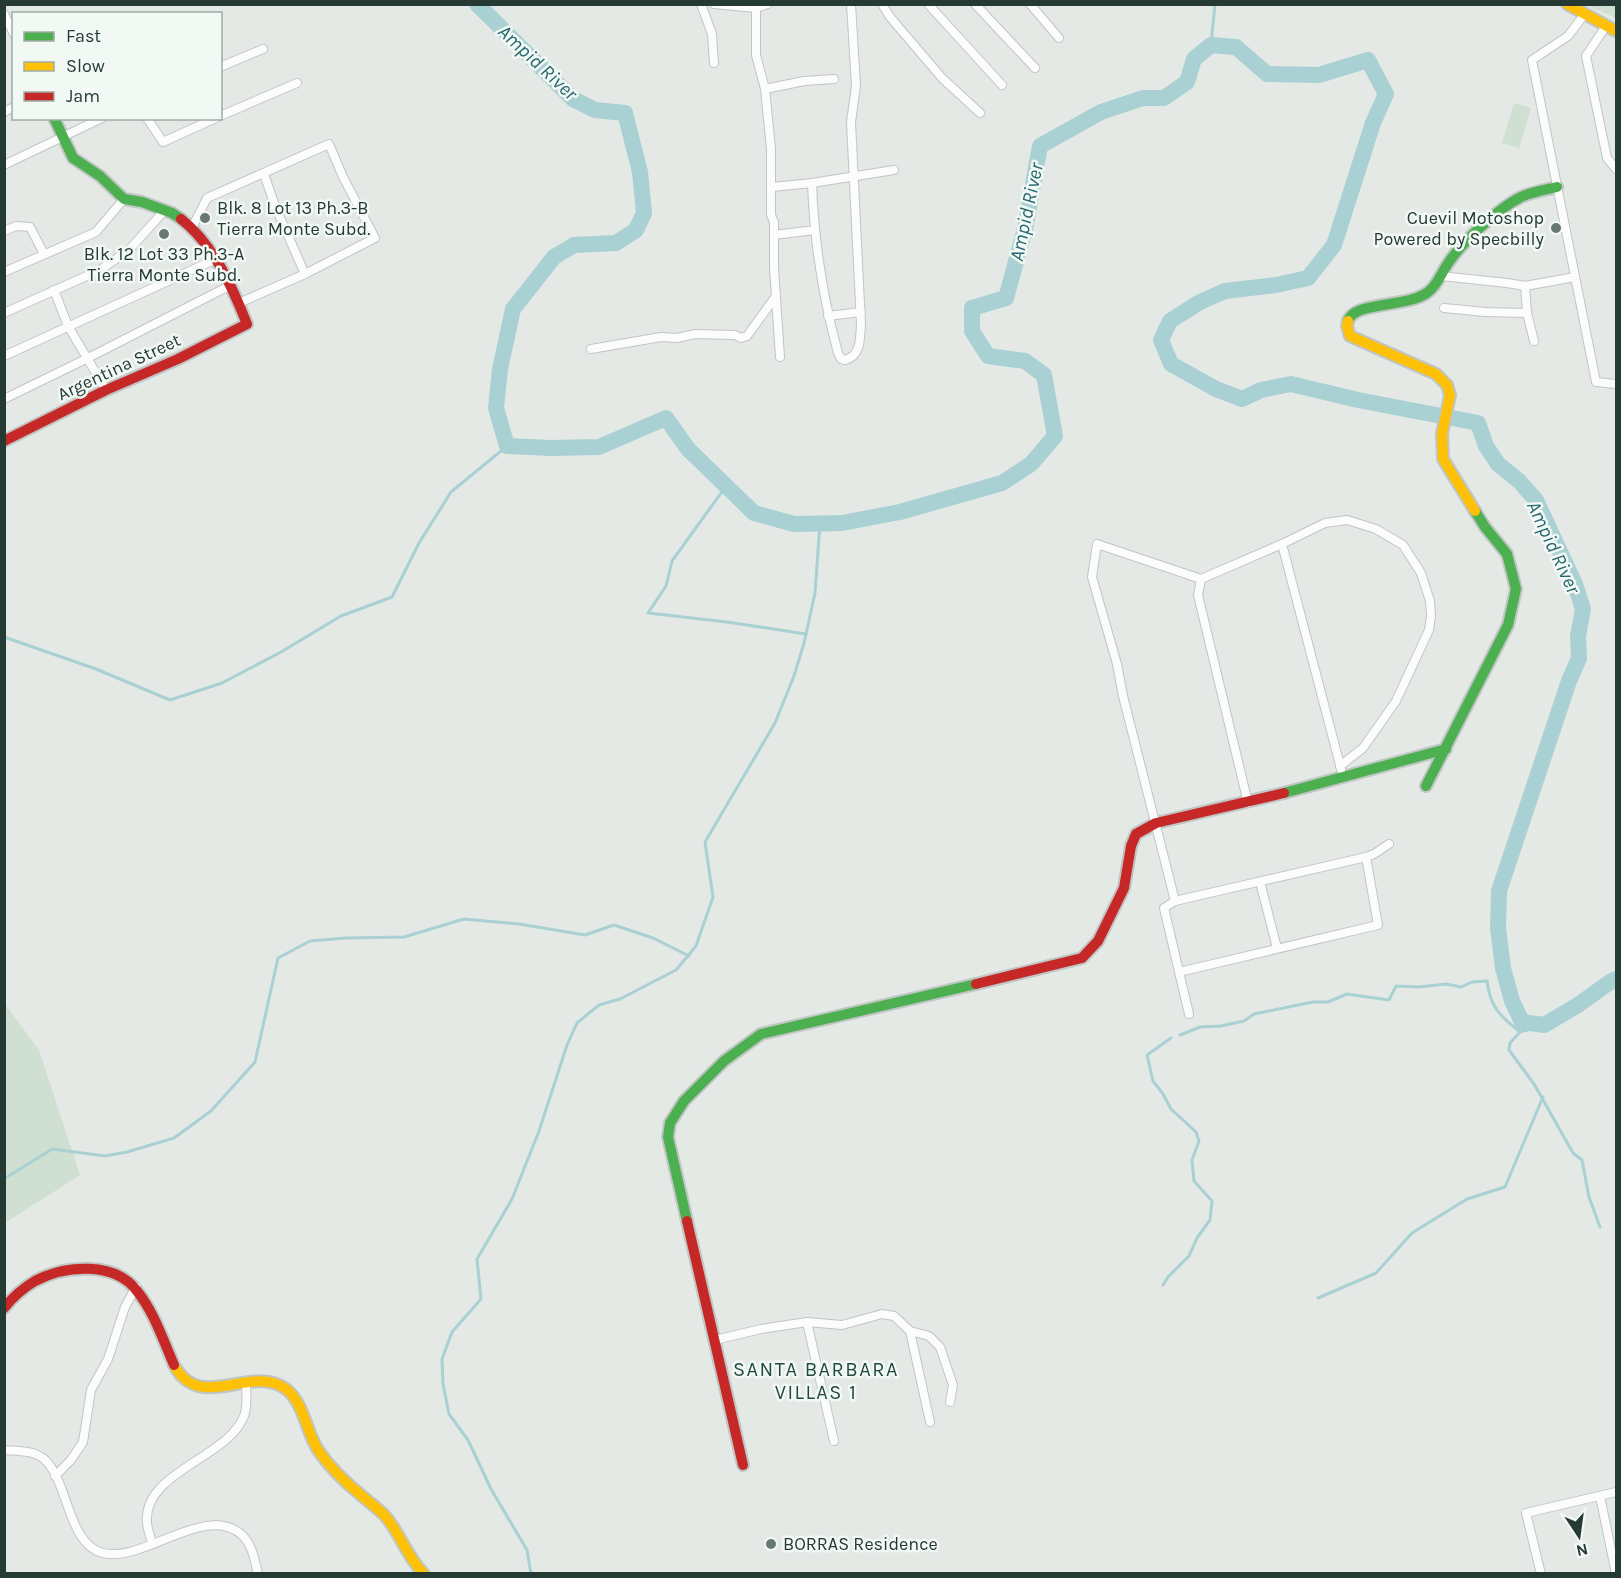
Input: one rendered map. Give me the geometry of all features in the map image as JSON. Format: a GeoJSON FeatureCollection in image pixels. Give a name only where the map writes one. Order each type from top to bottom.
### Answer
{"type":"FeatureCollection","features":[{"type":"Feature","properties":{"kind":"street"},"geometry":{"type":"LineString","coordinates":[[701,4],[712,34],[714,63]]}},
{"type":"Feature","properties":{"kind":"street"},"geometry":{"type":"LineString","coordinates":[[714,4],[756,8],[768,4]]}},
{"type":"Feature","properties":{"kind":"street"},"geometry":{"type":"LineString","coordinates":[[812,183],[815,230],[828,316],[838,353],[844,360],[854,357],[860,343],[861,312],[851,122],[856,86],[851,4]]}},
{"type":"Feature","properties":{"kind":"street"},"geometry":{"type":"LineString","coordinates":[[882,4],[890,17],[942,78],[980,113]]}},
{"type":"Feature","properties":{"kind":"street"},"geometry":{"type":"LineString","coordinates":[[928,4],[1002,85]]}},
{"type":"Feature","properties":{"kind":"street"},"geometry":{"type":"LineString","coordinates":[[975,4],[1035,68]]}},
{"type":"Feature","properties":{"kind":"street"},"geometry":{"type":"LineString","coordinates":[[1030,4],[1059,38]]}},
{"type":"Feature","properties":{"kind":"street"},"geometry":{"type":"LineString","coordinates":[[1567,4],[1617,31]]}},
{"type":"Feature","properties":{"kind":"street"},"geometry":{"type":"LineString","coordinates":[[756,8],[756,55],[765,89],[772,187],[771,215],[774,222],[780,357]]}},
{"type":"Feature","properties":{"kind":"street"},"geometry":{"type":"LineString","coordinates":[[4,14],[12,30]]}},
{"type":"Feature","properties":{"kind":"street"},"geometry":{"type":"LineString","coordinates":[[1584,15],[1568,36],[1532,60],[1596,382],[1617,384]]}},
{"type":"Feature","properties":{"kind":"street"},"geometry":{"type":"LineString","coordinates":[[1606,26],[1586,56],[1607,158],[1617,169]]}},
{"type":"Feature","properties":{"kind":"street"},"geometry":{"type":"LineString","coordinates":[[222,66],[263,49]]}},
{"type":"Feature","properties":{"kind":"street"},"geometry":{"type":"LineString","coordinates":[[765,89],[804,81],[834,79]]}},
{"type":"Feature","properties":{"kind":"street"},"geometry":{"type":"LineString","coordinates":[[222,116],[297,83]]}},
{"type":"Feature","properties":{"kind":"street"},"geometry":{"type":"LineString","coordinates":[[55,120],[73,158],[100,176],[124,199],[137,199],[175,214],[192,228],[204,241],[239,303],[305,274],[375,238],[343,177],[329,144],[207,198],[192,228]]}},
{"type":"Feature","properties":{"kind":"street"},"geometry":{"type":"LineString","coordinates":[[4,165],[98,120]]}},
{"type":"Feature","properties":{"kind":"street"},"geometry":{"type":"LineString","coordinates":[[148,120],[163,142],[212,120]]}},
{"type":"Feature","properties":{"kind":"street"},"geometry":{"type":"LineString","coordinates":[[772,187],[894,170]]}},
{"type":"Feature","properties":{"kind":"street"},"geometry":{"type":"LineString","coordinates":[[264,174],[275,206],[305,274]]}},
{"type":"Feature","properties":{"kind":"street"},"geometry":{"type":"LineString","coordinates":[[1426,786],[1508,625],[1516,588],[1507,554],[1485,527],[1443,459],[1442,435],[1450,395],[1447,385],[1436,374],[1350,336],[1347,326],[1350,316],[1360,309],[1410,302],[1429,292],[1449,261],[1494,214],[1522,197],[1557,188]]}},
{"type":"Feature","properties":{"kind":"street"},"geometry":{"type":"LineString","coordinates":[[4,272],[96,232],[124,199]]}},
{"type":"Feature","properties":{"kind":"street"},"geometry":{"type":"LineString","coordinates":[[4,313],[100,270],[129,250],[164,211]]}},
{"type":"Feature","properties":{"kind":"street"},"geometry":{"type":"LineString","coordinates":[[4,231],[16,226],[30,227],[44,254]]}},
{"type":"Feature","properties":{"kind":"street"},"geometry":{"type":"LineString","coordinates":[[774,234],[815,230]]}},
{"type":"Feature","properties":{"kind":"street"},"geometry":{"type":"LineString","coordinates":[[4,356],[214,260]]}},
{"type":"Feature","properties":{"kind":"street"},"geometry":{"type":"LineString","coordinates":[[1441,276],[1525,286],[1575,278]]}},
{"type":"Feature","properties":{"kind":"street"},"geometry":{"type":"LineString","coordinates":[[4,399],[229,286]]}},
{"type":"Feature","properties":{"kind":"street"},"geometry":{"type":"LineString","coordinates":[[1525,286],[1527,313],[1534,341]]}},
{"type":"Feature","properties":{"kind":"street"},"geometry":{"type":"LineString","coordinates":[[54,290],[68,326],[106,390]]}},
{"type":"Feature","properties":{"kind":"street"},"geometry":{"type":"LineString","coordinates":[[591,349],[661,337],[677,338],[695,334],[735,335],[741,338],[747,336],[776,297]]}},
{"type":"Feature","properties":{"kind":"street","name":"Argentina Street"},"geometry":{"type":"LineString","coordinates":[[4,441],[106,390],[178,359],[248,324],[239,303]]}},
{"type":"Feature","properties":{"kind":"street"},"geometry":{"type":"LineString","coordinates":[[1444,308],[1527,313]]}},
{"type":"Feature","properties":{"kind":"street"},"geometry":{"type":"LineString","coordinates":[[828,316],[861,312]]}},
{"type":"Feature","properties":{"kind":"street"},"geometry":{"type":"LineString","coordinates":[[1175,901],[1117,664],[1092,577],[1097,544],[1201,579],[1324,523],[1347,520],[1376,529],[1403,545],[1421,573],[1430,601],[1429,630],[1396,701],[1363,748],[1340,766]]}},
{"type":"Feature","properties":{"kind":"street"},"geometry":{"type":"LineString","coordinates":[[1282,544],[1344,778]]}},
{"type":"Feature","properties":{"kind":"street"},"geometry":{"type":"LineString","coordinates":[[1201,579],[1198,595],[1248,803]]}},
{"type":"Feature","properties":{"kind":"street"},"geometry":{"type":"LineString","coordinates":[[743,1465],[668,1137],[670,1122],[683,1101],[747,1041],[761,1034],[892,1005],[1082,958],[1098,941],[1124,888],[1131,846],[1136,834],[1156,823],[1248,803],[1446,749]]}},
{"type":"Feature","properties":{"kind":"street"},"geometry":{"type":"LineString","coordinates":[[1190,1014],[1164,908],[1175,901],[1366,857],[1389,844]]}},
{"type":"Feature","properties":{"kind":"street"},"geometry":{"type":"LineString","coordinates":[[1179,972],[1377,925],[1366,857]]}},
{"type":"Feature","properties":{"kind":"street"},"geometry":{"type":"LineString","coordinates":[[1260,882],[1277,948]]}},
{"type":"Feature","properties":{"kind":"street"},"geometry":{"type":"LineString","coordinates":[[4,1308],[14,1296],[44,1275],[90,1268],[107,1269],[123,1276],[136,1287],[183,1378],[198,1386],[214,1387],[270,1382],[285,1388],[293,1397],[315,1445],[331,1468],[386,1515],[397,1530],[407,1556],[424,1574]]}},
{"type":"Feature","properties":{"kind":"street"},"geometry":{"type":"LineString","coordinates":[[55,1476],[71,1460],[82,1443],[91,1390],[108,1359],[125,1307],[136,1287]]}},
{"type":"Feature","properties":{"kind":"street"},"geometry":{"type":"LineString","coordinates":[[715,1340],[761,1329],[807,1322],[842,1325],[882,1314],[894,1316],[910,1331],[928,1336],[940,1347],[953,1385],[950,1402]]}},
{"type":"Feature","properties":{"kind":"street"},"geometry":{"type":"LineString","coordinates":[[807,1322],[834,1441]]}},
{"type":"Feature","properties":{"kind":"street"},"geometry":{"type":"LineString","coordinates":[[910,1331],[930,1422]]}},
{"type":"Feature","properties":{"kind":"street"},"geometry":{"type":"LineString","coordinates":[[152,1544],[147,1521],[148,1509],[159,1488],[235,1433],[245,1414],[246,1383]]}},
{"type":"Feature","properties":{"kind":"street"},"geometry":{"type":"LineString","coordinates":[[4,1450],[26,1451],[44,1458],[55,1476],[81,1535],[92,1549],[116,1554],[152,1544],[202,1525],[217,1525],[243,1535],[251,1549],[258,1574]]}},
{"type":"Feature","properties":{"kind":"street"},"geometry":{"type":"LineString","coordinates":[[1541,1574],[1526,1513],[1617,1492]]}},
{"type":"Feature","properties":{"kind":"street"},"geometry":{"type":"LineString","coordinates":[[1600,1496],[1616,1574]]}},
{"type":"Feature","properties":{"kind":"green space"},"geometry":{"type":"Polygon","coordinates":[[[1586,5],[1616,5],[1616,18],[1586,5]]]}},
{"type":"Feature","properties":{"kind":"green space"},"geometry":{"type":"Polygon","coordinates":[[[1514,103],[1531,108],[1519,148],[1502,143],[1514,103]]]}},
{"type":"Feature","properties":{"kind":"green space"},"geometry":{"type":"Polygon","coordinates":[[[5,1004],[39,1050],[80,1175],[5,1223],[5,1004]]]}},
{"type":"Feature","properties":{"kind":"waterway","name":"Ampid River"},"geometry":{"type":"LineString","coordinates":[[477,4],[573,99],[595,110],[625,113],[640,172],[644,213],[636,230],[616,243],[574,245],[554,257],[513,309],[500,369],[496,408],[507,446],[599,447],[666,418],[688,449],[754,513],[794,524],[842,523],[900,512],[1002,483],[1031,464],[1055,436],[1044,375],[1025,361],[988,356],[972,331],[972,308],[1006,298],[1025,229],[1040,146],[1101,112],[1143,98],[1164,98],[1187,82],[1194,59],[1211,45],[1236,47],[1267,74],[1319,75],[1368,60],[1386,94],[1373,123],[1334,245],[1308,278],[1276,285],[1225,291],[1200,302],[1170,321],[1161,340],[1171,364],[1216,389],[1242,399],[1261,390],[1291,384],[1358,400],[1478,423],[1486,446],[1498,464],[1519,481],[1536,500],[1575,584],[1583,609],[1578,636],[1579,658],[1569,681],[1499,891],[1498,928],[1503,968],[1512,1001],[1522,1022],[1544,1025],[1616,979]]}},
{"type":"Feature","properties":{"kind":"waterway"},"geometry":{"type":"LineString","coordinates":[[1211,45],[1215,4]]}},
{"type":"Feature","properties":{"kind":"waterway"},"geometry":{"type":"LineString","coordinates":[[4,637],[96,669],[170,700],[222,683],[281,652],[341,616],[392,597],[419,543],[451,492],[507,446]]}},
{"type":"Feature","properties":{"kind":"waterway"},"geometry":{"type":"LineString","coordinates":[[726,486],[672,561],[666,586],[648,613],[806,634]]}},
{"type":"Feature","properties":{"kind":"waterway"},"geometry":{"type":"LineString","coordinates":[[531,1574],[527,1550],[491,1489],[468,1440],[449,1414],[443,1384],[442,1359],[452,1332],[481,1299],[477,1259],[512,1199],[577,1023],[599,1005],[620,999],[676,970],[696,946],[713,897],[705,842],[775,723],[794,676],[815,593],[820,523]]}},
{"type":"Feature","properties":{"kind":"waterway"},"geometry":{"type":"LineString","coordinates":[[4,1179],[52,1149],[105,1156],[174,1138],[211,1111],[255,1062],[278,958],[310,941],[404,937],[464,919],[519,924],[585,935],[614,925],[653,938],[689,956]]}},
{"type":"Feature","properties":{"kind":"waterway"},"geometry":{"type":"LineString","coordinates":[[1180,1035],[1200,1027],[1221,1026],[1244,1021],[1254,1014],[1313,1002],[1328,1002],[1347,994],[1389,1000],[1396,986],[1419,987],[1446,984],[1461,987],[1472,982],[1487,981],[1493,1004],[1520,1032],[1544,1025]]}},
{"type":"Feature","properties":{"kind":"waterway"},"geometry":{"type":"LineString","coordinates":[[1520,1032],[1510,1043],[1509,1050],[1534,1084],[1573,1153],[1582,1160],[1589,1197],[1600,1227]]}},
{"type":"Feature","properties":{"kind":"waterway"},"geometry":{"type":"LineString","coordinates":[[1163,1285],[1189,1256],[1197,1238],[1210,1220],[1212,1201],[1194,1181],[1192,1160],[1199,1141],[1196,1132],[1171,1109],[1153,1081],[1147,1055],[1171,1038]]}},
{"type":"Feature","properties":{"kind":"waterway"},"geometry":{"type":"LineString","coordinates":[[1318,1298],[1376,1273],[1412,1233],[1467,1199],[1505,1187],[1543,1097]]}},
{"type":"Feature","properties":{"kind":"traffic: fast"},"geometry":{"type":"LineString","coordinates":[[55,120],[73,158],[100,176],[124,199],[142,202],[172,213],[181,219]]}},
{"type":"Feature","properties":{"kind":"traffic: fast"},"geometry":{"type":"LineString","coordinates":[[1348,321],[1360,310],[1408,300],[1428,292],[1435,286],[1455,254],[1492,217],[1521,197],[1557,187]]}},
{"type":"Feature","properties":{"kind":"traffic: fast"},"geometry":{"type":"LineString","coordinates":[[1426,786],[1508,625],[1516,589],[1507,554],[1475,511]]}},
{"type":"Feature","properties":{"kind":"traffic: fast"},"geometry":{"type":"LineString","coordinates":[[1284,793],[1446,749]]}},
{"type":"Feature","properties":{"kind":"traffic: fast"},"geometry":{"type":"LineString","coordinates":[[687,1221],[668,1137],[670,1123],[684,1101],[724,1061],[761,1034],[976,984]]}},
{"type":"Feature","properties":{"kind":"traffic: slow"},"geometry":{"type":"LineString","coordinates":[[1567,4],[1616,31]]}},
{"type":"Feature","properties":{"kind":"traffic: slow"},"geometry":{"type":"LineString","coordinates":[[1348,321],[1350,336],[1436,374],[1447,385],[1450,395],[1442,434],[1443,459],[1475,511]]}},
{"type":"Feature","properties":{"kind":"traffic: slow"},"geometry":{"type":"LineString","coordinates":[[174,1365],[185,1379],[198,1386],[212,1387],[258,1381],[272,1383],[286,1389],[301,1409],[314,1442],[323,1457],[344,1480],[386,1517],[424,1574]]}},
{"type":"Feature","properties":{"kind":"traffic: jam"},"geometry":{"type":"LineString","coordinates":[[4,441],[247,324],[235,295],[212,253],[181,219]]}},
{"type":"Feature","properties":{"kind":"traffic: jam"},"geometry":{"type":"LineString","coordinates":[[976,984],[1082,958],[1098,941],[1124,888],[1131,846],[1136,834],[1156,823],[1284,793]]}},
{"type":"Feature","properties":{"kind":"traffic: jam"},"geometry":{"type":"LineString","coordinates":[[687,1221],[743,1465]]}},
{"type":"Feature","properties":{"kind":"traffic: jam"},"geometry":{"type":"LineString","coordinates":[[4,1308],[18,1293],[47,1276],[75,1269],[103,1270],[128,1281],[143,1299],[158,1326],[174,1365]]}},
{"type":"Feature","properties":{"kind":"place","name":"Blk. 8 Lot 13 Ph.3-B Tierra Monte Subd."},"geometry":{"type":"Point","coordinates":[205,218]}},
{"type":"Feature","properties":{"kind":"place","name":"Cuevil Motoshop Powered by Specbilly"},"geometry":{"type":"Point","coordinates":[1556,228]}},
{"type":"Feature","properties":{"kind":"place","name":"Blk. 12 Lot 33 Ph.3-A Tierra Monte Subd."},"geometry":{"type":"Point","coordinates":[164,234]}},
{"type":"Feature","properties":{"kind":"place","name":"BORRAS Residence"},"geometry":{"type":"Point","coordinates":[771,1544]}},
{"type":"Feature","properties":{"kind":"district","name":"SANTA BARBARA VILLAS 1"},"geometry":{"type":"Point","coordinates":[816,1380]}}]}
